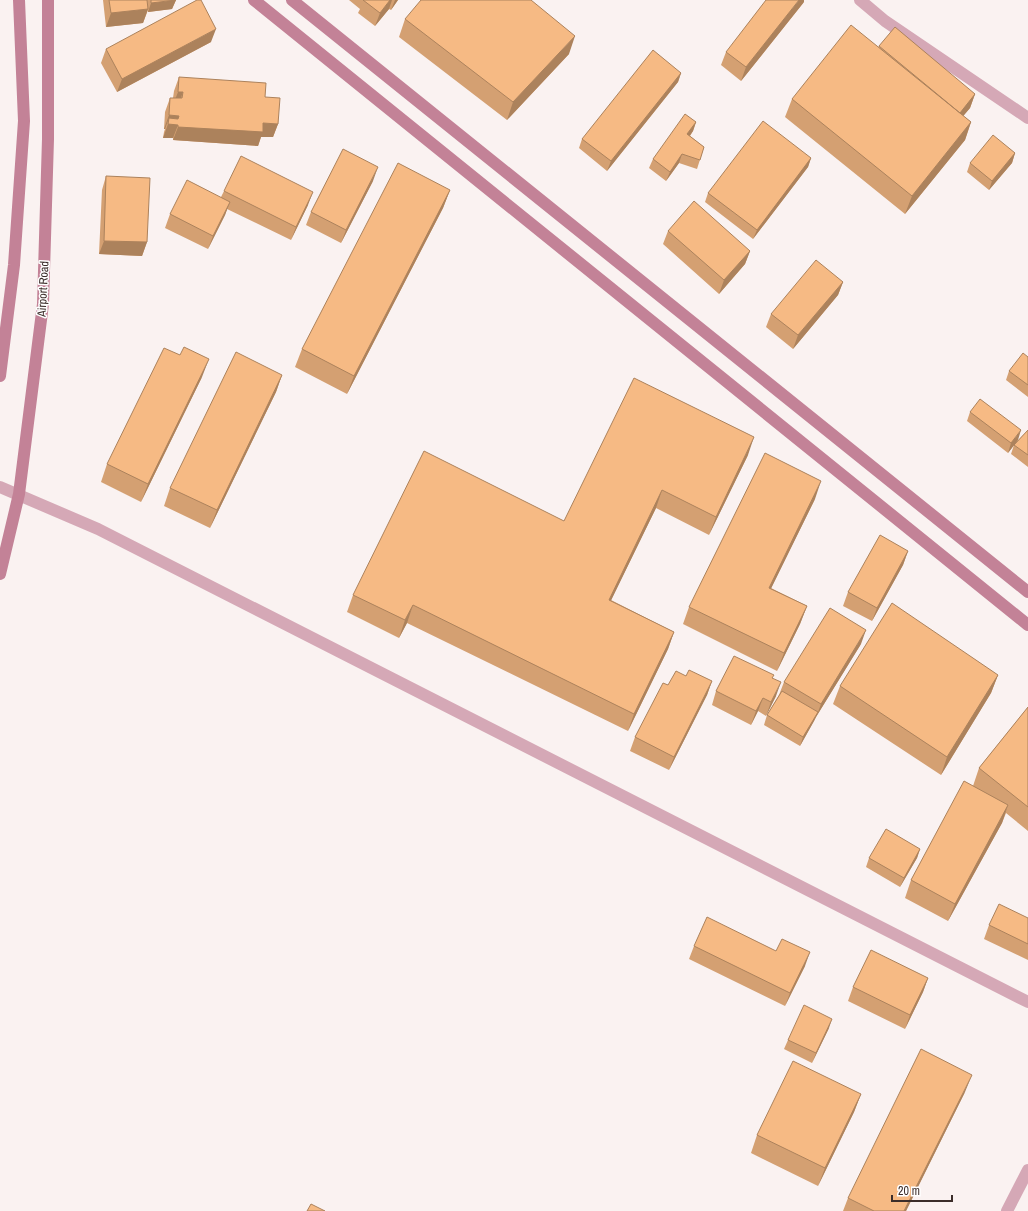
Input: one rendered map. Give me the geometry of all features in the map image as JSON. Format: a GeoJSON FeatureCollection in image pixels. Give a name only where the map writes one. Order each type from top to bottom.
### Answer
{"type":"FeatureCollection","features":[{"type":"Feature","properties":{"kind":"main road"},"geometry":{"type":"LineString","coordinates":[[0,376],[14,265],[24,121],[19,0]]}},
{"type":"Feature","properties":{"kind":"main road","name":"Airport Road"},"geometry":{"type":"LineString","coordinates":[[0,574],[19,494],[43,304],[48,139],[48,0]]}},
{"type":"Feature","properties":{"kind":"main road"},"geometry":{"type":"LineString","coordinates":[[254,0],[1028,625]]}},
{"type":"Feature","properties":{"kind":"main road"},"geometry":{"type":"LineString","coordinates":[[292,0],[1028,592]]}},
{"type":"Feature","properties":{"kind":"street"},"geometry":{"type":"LineString","coordinates":[[860,0],[885,21],[1028,118]]}},
{"type":"Feature","properties":{"kind":"street"},"geometry":{"type":"LineString","coordinates":[[0,487],[98,529],[1028,1002]]}},
{"type":"Feature","properties":{"kind":"street"},"geometry":{"type":"LineString","coordinates":[[1006,1211],[1028,1170]]}},
{"type":"Feature","properties":{"kind":"building"},"geometry":{"type":"Polygon","coordinates":[[[109,0],[147,0],[148,9],[111,13],[109,0]]]}},
{"type":"Feature","properties":{"kind":"building"},"geometry":{"type":"Polygon","coordinates":[[[151,0],[176,0],[151,3],[151,0]]]}},
{"type":"Feature","properties":{"kind":"building"},"geometry":{"type":"Polygon","coordinates":[[[197,0],[201,0],[216,29],[122,79],[106,49],[197,0]]]}},
{"type":"Feature","properties":{"kind":"building"},"geometry":{"type":"Polygon","coordinates":[[[363,0],[390,0],[380,13],[363,0]]]}},
{"type":"Feature","properties":{"kind":"building"},"geometry":{"type":"Polygon","coordinates":[[[421,0],[531,0],[575,36],[513,102],[405,19],[421,0]]]}},
{"type":"Feature","properties":{"kind":"building"},"geometry":{"type":"Polygon","coordinates":[[[766,0],[799,0],[746,67],[726,52],[766,0]]]}},
{"type":"Feature","properties":{"kind":"building"},"geometry":{"type":"Polygon","coordinates":[[[851,25],[971,122],[912,196],[792,99],[851,25]]]}},
{"type":"Feature","properties":{"kind":"building"},"geometry":{"type":"Polygon","coordinates":[[[895,27],[975,94],[960,113],[879,46],[895,27]]]}},
{"type":"Feature","properties":{"kind":"building"},"geometry":{"type":"Polygon","coordinates":[[[653,50],[681,73],[611,161],[582,139],[653,50]]]}},
{"type":"Feature","properties":{"kind":"building"},"geometry":{"type":"Polygon","coordinates":[[[179,77],[266,83],[265,97],[280,98],[278,124],[263,123],[263,132],[178,127],[178,125],[168,124],[169,118],[178,119],[179,116],[169,115],[170,98],[182,98],[183,92],[178,92],[179,77]]]}},
{"type":"Feature","properties":{"kind":"building"},"geometry":{"type":"Polygon","coordinates":[[[685,114],[696,122],[687,134],[704,147],[700,160],[682,154],[670,172],[653,159],[685,114]]]}},
{"type":"Feature","properties":{"kind":"building"},"geometry":{"type":"Polygon","coordinates":[[[763,121],[811,158],[757,230],[708,193],[763,121]]]}},
{"type":"Feature","properties":{"kind":"building"},"geometry":{"type":"Polygon","coordinates":[[[993,135],[1015,153],[992,181],[970,163],[993,135]]]}},
{"type":"Feature","properties":{"kind":"building"},"geometry":{"type":"Polygon","coordinates":[[[343,149],[378,167],[346,230],[311,212],[343,149]]]}},
{"type":"Feature","properties":{"kind":"building"},"geometry":{"type":"Polygon","coordinates":[[[241,156],[313,192],[296,227],[224,191],[241,156]]]}},
{"type":"Feature","properties":{"kind":"building"},"geometry":{"type":"Polygon","coordinates":[[[398,163],[450,190],[354,376],[302,349],[398,163]]]}},
{"type":"Feature","properties":{"kind":"building"},"geometry":{"type":"Polygon","coordinates":[[[106,176],[150,178],[147,242],[104,241],[106,176]]]}},
{"type":"Feature","properties":{"kind":"building"},"geometry":{"type":"Polygon","coordinates":[[[187,180],[230,202],[213,236],[170,214],[187,180]]]}},
{"type":"Feature","properties":{"kind":"building"},"geometry":{"type":"Polygon","coordinates":[[[694,201],[750,251],[724,280],[668,231],[694,201]]]}},
{"type":"Feature","properties":{"kind":"building"},"geometry":{"type":"Polygon","coordinates":[[[816,260],[843,282],[798,335],[771,314],[816,260]]]}},
{"type":"Feature","properties":{"kind":"building"},"geometry":{"type":"Polygon","coordinates":[[[184,347],[209,359],[148,484],[107,464],[164,348],[180,355],[184,347]]]}},
{"type":"Feature","properties":{"kind":"building"},"geometry":{"type":"Polygon","coordinates":[[[236,352],[282,375],[217,510],[170,488],[236,352]]]}},
{"type":"Feature","properties":{"kind":"building"},"geometry":{"type":"Polygon","coordinates":[[[1023,353],[1028,357],[1028,385],[1009,371],[1023,353]]]}},
{"type":"Feature","properties":{"kind":"building"},"geometry":{"type":"Polygon","coordinates":[[[634,378],[754,437],[716,517],[662,490],[609,600],[674,632],[634,714],[413,605],[405,620],[353,595],[424,451],[564,521],[634,378]]]}},
{"type":"Feature","properties":{"kind":"building"},"geometry":{"type":"Polygon","coordinates":[[[980,399],[1021,430],[1011,443],[970,412],[980,399]]]}},
{"type":"Feature","properties":{"kind":"building"},"geometry":{"type":"Polygon","coordinates":[[[1028,430],[1028,455],[1014,445],[1028,430]]]}},
{"type":"Feature","properties":{"kind":"building"},"geometry":{"type":"Polygon","coordinates":[[[765,453],[821,481],[769,588],[807,606],[784,653],[689,607],[765,453]]]}},
{"type":"Feature","properties":{"kind":"building"},"geometry":{"type":"Polygon","coordinates":[[[880,535],[908,551],[877,608],[848,592],[880,535]]]}},
{"type":"Feature","properties":{"kind":"building"},"geometry":{"type":"Polygon","coordinates":[[[892,603],[998,675],[947,757],[840,686],[892,603]]]}},
{"type":"Feature","properties":{"kind":"building"},"geometry":{"type":"Polygon","coordinates":[[[830,608],[866,630],[821,704],[784,682],[830,608]]]}},
{"type":"Feature","properties":{"kind":"building"},"geometry":{"type":"Polygon","coordinates":[[[734,656],[774,675],[772,678],[781,682],[771,702],[763,698],[756,711],[716,691],[734,656]]]}},
{"type":"Feature","properties":{"kind":"building"},"geometry":{"type":"Polygon","coordinates":[[[689,670],[712,681],[674,757],[635,737],[663,683],[668,685],[676,671],[686,676],[689,670]]]}},
{"type":"Feature","properties":{"kind":"building"},"geometry":{"type":"Polygon","coordinates":[[[782,691],[818,712],[803,737],[767,715],[782,691]]]}},
{"type":"Feature","properties":{"kind":"building"},"geometry":{"type":"Polygon","coordinates":[[[1028,707],[1028,807],[979,768],[1028,707]]]}},
{"type":"Feature","properties":{"kind":"building"},"geometry":{"type":"Polygon","coordinates":[[[964,781],[1008,805],[955,904],[911,880],[964,781]]]}},
{"type":"Feature","properties":{"kind":"building"},"geometry":{"type":"Polygon","coordinates":[[[886,829],[920,849],[904,878],[869,858],[886,829]]]}},
{"type":"Feature","properties":{"kind":"building"},"geometry":{"type":"Polygon","coordinates":[[[999,904],[1028,918],[1028,944],[989,925],[999,904]]]}},
{"type":"Feature","properties":{"kind":"building"},"geometry":{"type":"Polygon","coordinates":[[[707,917],[776,951],[782,939],[810,952],[790,993],[694,946],[707,917]]]}},
{"type":"Feature","properties":{"kind":"building"},"geometry":{"type":"Polygon","coordinates":[[[871,950],[928,978],[910,1015],[853,987],[871,950]]]}},
{"type":"Feature","properties":{"kind":"building"},"geometry":{"type":"Polygon","coordinates":[[[804,1005],[832,1019],[816,1053],[788,1040],[804,1005]]]}},
{"type":"Feature","properties":{"kind":"building"},"geometry":{"type":"Polygon","coordinates":[[[921,1049],[972,1075],[904,1211],[874,1211],[848,1198],[921,1049]]]}},
{"type":"Feature","properties":{"kind":"building"},"geometry":{"type":"Polygon","coordinates":[[[793,1061],[861,1094],[825,1168],[757,1135],[793,1061]]]}},
{"type":"Feature","properties":{"kind":"building"},"geometry":{"type":"Polygon","coordinates":[[[311,1204],[325,1211],[307,1211],[311,1204]]]}}]}
